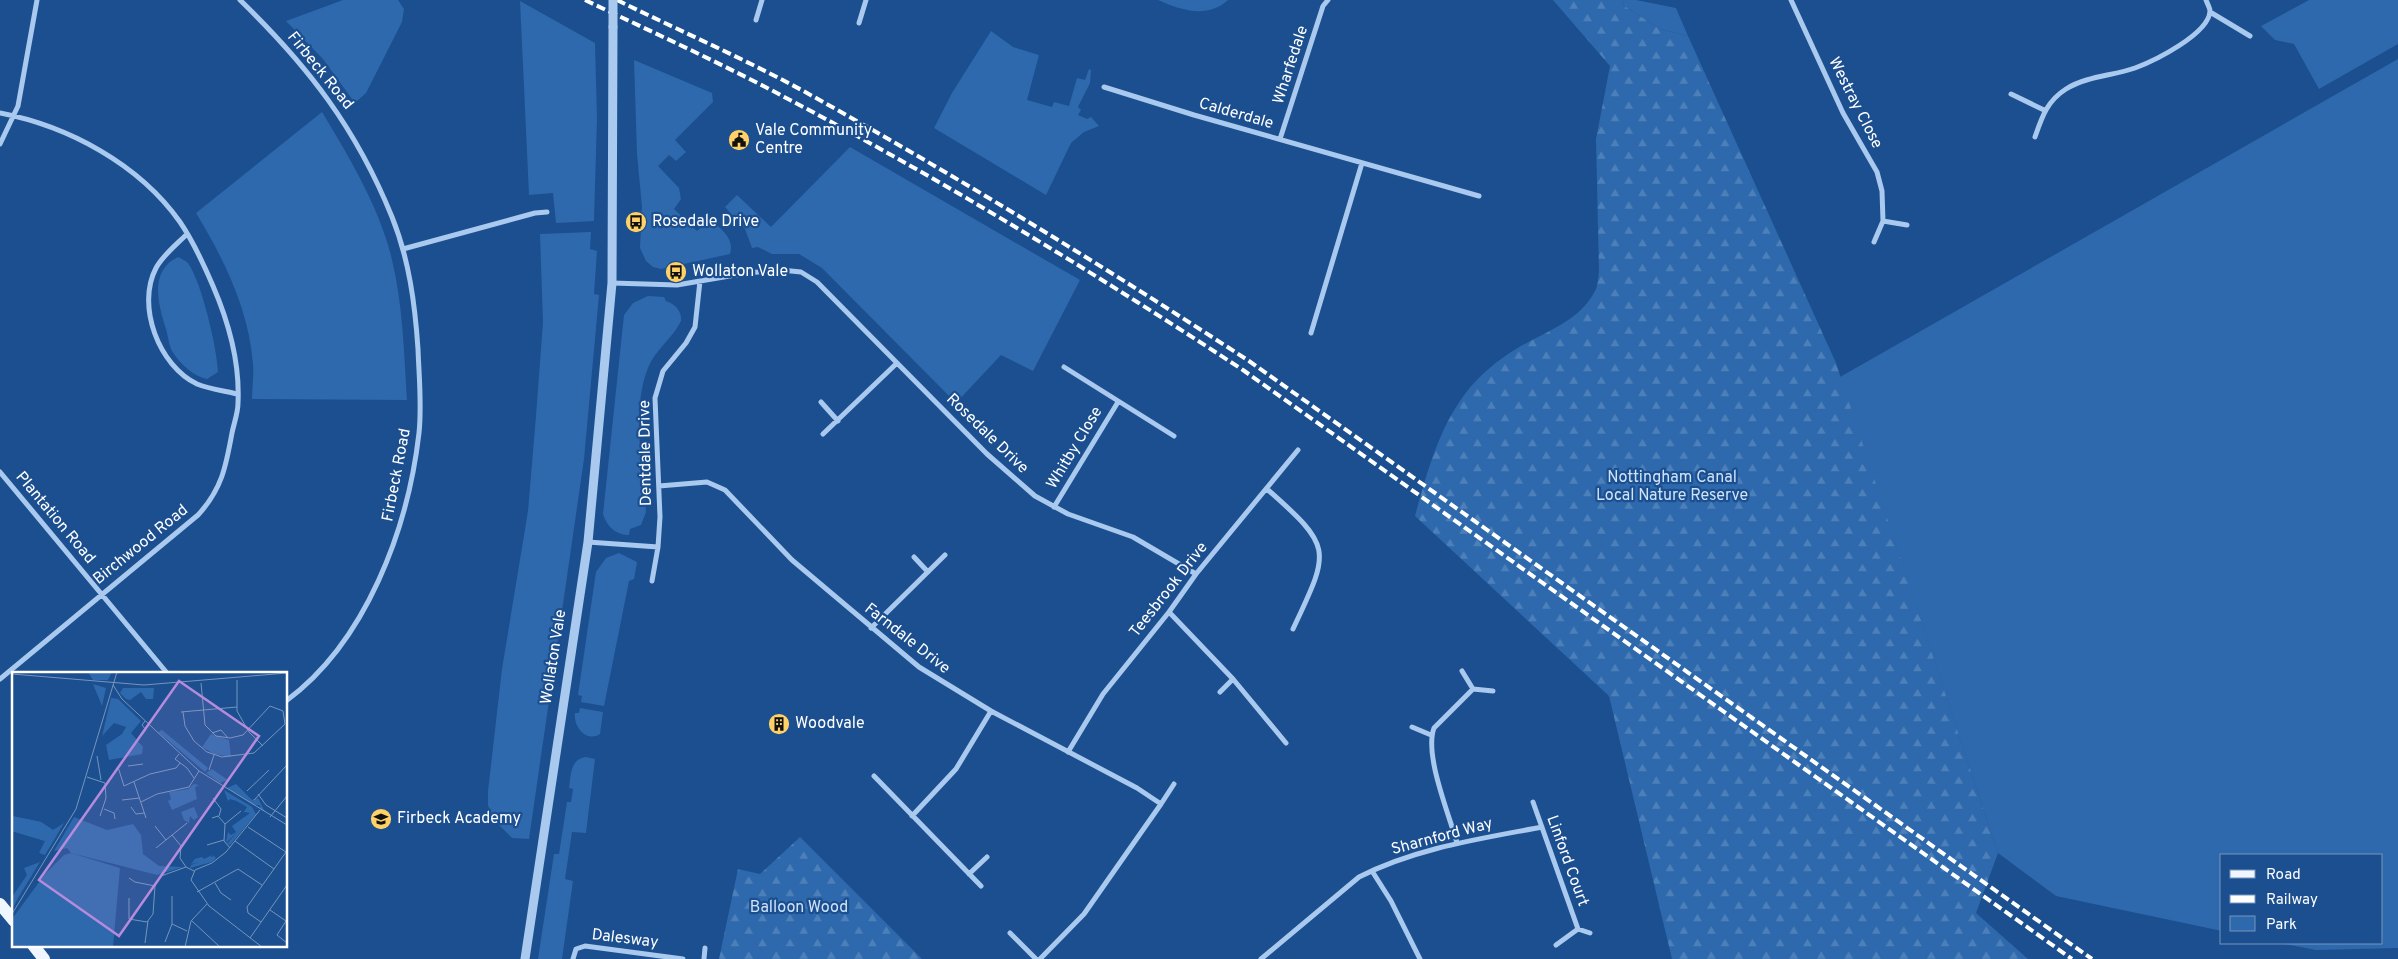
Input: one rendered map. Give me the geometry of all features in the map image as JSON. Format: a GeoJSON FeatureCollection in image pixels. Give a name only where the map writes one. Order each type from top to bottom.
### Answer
{"type":"FeatureCollection","features":[{"type":"Feature","properties":{"kind":"main road"},"geometry":{"type":"LineString","coordinates":[[0,904],[12,919]]}},
{"type":"Feature","properties":{"kind":"main road"},"geometry":{"type":"LineString","coordinates":[[34,946],[44,959]]}},
{"type":"Feature","properties":{"kind":"street"},"geometry":{"type":"LineString","coordinates":[[0,144],[15,116],[37,0]]}},
{"type":"Feature","properties":{"kind":"street","name":"Firbeck Road"},"geometry":{"type":"LineString","coordinates":[[240,0],[295,56],[343,119],[376,181],[404,249],[412,288],[416,328],[420,404],[419,432],[409,496],[390,554],[358,619],[322,669],[288,699]]}},
{"type":"Feature","properties":{"kind":"street","name":"Wollaton Vale"},"geometry":{"type":"LineString","coordinates":[[524,959],[588,542],[612,283],[613,0]]}},
{"type":"Feature","properties":{"kind":"street"},"geometry":{"type":"LineString","coordinates":[[756,20],[762,0]]}},
{"type":"Feature","properties":{"kind":"street"},"geometry":{"type":"LineString","coordinates":[[859,23],[866,0]]}},
{"type":"Feature","properties":{"kind":"street","name":"Wharfedale"},"geometry":{"type":"LineString","coordinates":[[1280,140],[1323,6],[1328,0]]}},
{"type":"Feature","properties":{"kind":"street","name":"Westray Close"},"geometry":{"type":"LineString","coordinates":[[1791,0],[1843,113],[1877,172],[1882,191],[1883,221],[1874,242]]}},
{"type":"Feature","properties":{"kind":"street"},"geometry":{"type":"LineString","coordinates":[[2206,0],[2210,12],[2250,36]]}},
{"type":"Feature","properties":{"kind":"street"},"geometry":{"type":"LineString","coordinates":[[2035,136],[2044,110],[2064,90],[2079,82],[2136,67],[2162,55],[2204,26],[2210,12]]}},
{"type":"Feature","properties":{"kind":"street","name":"Calderdale"},"geometry":{"type":"LineString","coordinates":[[1104,87],[1280,140],[1478,196]]}},
{"type":"Feature","properties":{"kind":"street"},"geometry":{"type":"LineString","coordinates":[[2011,94],[2044,110]]}},
{"type":"Feature","properties":{"kind":"street","name":"Birchwood Road"},"geometry":{"type":"LineString","coordinates":[[0,112],[53,127],[115,160],[162,201],[180,222],[209,276],[227,317],[234,348],[238,394],[238,404],[226,465],[218,490],[210,502],[198,515],[0,679]]}},
{"type":"Feature","properties":{"kind":"street"},"geometry":{"type":"LineString","coordinates":[[1311,333],[1362,162]]}},
{"type":"Feature","properties":{"kind":"street"},"geometry":{"type":"LineString","coordinates":[[404,249],[535,213],[547,212]]}},
{"type":"Feature","properties":{"kind":"street"},"geometry":{"type":"LineString","coordinates":[[1883,221],[1907,226]]}},
{"type":"Feature","properties":{"kind":"street"},"geometry":{"type":"LineString","coordinates":[[187,234],[162,259],[151,283],[149,303],[158,341],[166,357],[186,378],[198,385],[238,394]]}},
{"type":"Feature","properties":{"kind":"street","name":"Rosedale Drive"},"geometry":{"type":"LineString","coordinates":[[612,283],[660,285],[772,271],[801,272],[816,282],[1014,480],[1054,507],[1133,537],[1196,574]]}},
{"type":"Feature","properties":{"kind":"street","name":"Dentdale Drive"},"geometry":{"type":"LineString","coordinates":[[652,582],[658,547],[659,486],[655,398],[663,372],[686,343],[695,327],[700,281]]}},
{"type":"Feature","properties":{"kind":"street"},"geometry":{"type":"LineString","coordinates":[[823,434],[897,364]]}},
{"type":"Feature","properties":{"kind":"street","name":"Whitby Close"},"geometry":{"type":"LineString","coordinates":[[1064,368],[1174,436]]}},
{"type":"Feature","properties":{"kind":"street"},"geometry":{"type":"LineString","coordinates":[[820,402],[838,420]]}},
{"type":"Feature","properties":{"kind":"street","name":"Whitby Close"},"geometry":{"type":"LineString","coordinates":[[1054,507],[1118,402]]}},
{"type":"Feature","properties":{"kind":"street","name":"Teesbrook Drive"},"geometry":{"type":"LineString","coordinates":[[1068,752],[1099,699],[1169,612],[1196,574],[1298,450]]}},
{"type":"Feature","properties":{"kind":"street","name":"Plantation Road"},"geometry":{"type":"LineString","coordinates":[[0,472],[165,672]]}},
{"type":"Feature","properties":{"kind":"street","name":"Farndale Drive"},"geometry":{"type":"LineString","coordinates":[[659,486],[707,482],[725,490],[792,560],[871,628],[935,678],[991,711],[1137,788],[1161,804]]}},
{"type":"Feature","properties":{"kind":"street"},"geometry":{"type":"LineString","coordinates":[[1267,489],[1309,528],[1319,549],[1319,569],[1316,580],[1294,629]]}},
{"type":"Feature","properties":{"kind":"street"},"geometry":{"type":"LineString","coordinates":[[588,542],[658,547]]}},
{"type":"Feature","properties":{"kind":"street"},"geometry":{"type":"LineString","coordinates":[[871,628],[945,555]]}},
{"type":"Feature","properties":{"kind":"street"},"geometry":{"type":"LineString","coordinates":[[914,557],[928,572]]}},
{"type":"Feature","properties":{"kind":"street"},"geometry":{"type":"LineString","coordinates":[[1169,612],[1233,679],[1286,743]]}},
{"type":"Feature","properties":{"kind":"street"},"geometry":{"type":"LineString","coordinates":[[1462,671],[1473,689]]}},
{"type":"Feature","properties":{"kind":"street"},"geometry":{"type":"LineString","coordinates":[[1220,692],[1233,679]]}},
{"type":"Feature","properties":{"kind":"street"},"geometry":{"type":"LineString","coordinates":[[1473,689],[1492,691]]}},
{"type":"Feature","properties":{"kind":"street"},"geometry":{"type":"LineString","coordinates":[[1457,843],[1430,747],[1434,728],[1473,689]]}},
{"type":"Feature","properties":{"kind":"street"},"geometry":{"type":"LineString","coordinates":[[912,816],[956,769],[991,711]]}},
{"type":"Feature","properties":{"kind":"street"},"geometry":{"type":"LineString","coordinates":[[1412,727],[1432,735]]}},
{"type":"Feature","properties":{"kind":"street"},"geometry":{"type":"LineString","coordinates":[[874,776],[981,886]]}},
{"type":"Feature","properties":{"kind":"street"},"geometry":{"type":"LineString","coordinates":[[1040,959],[1084,914],[1174,784]]}},
{"type":"Feature","properties":{"kind":"street","name":"Linford Court"},"geometry":{"type":"LineString","coordinates":[[1533,802],[1578,929]]}},
{"type":"Feature","properties":{"kind":"street","name":"Sharnford Way"},"geometry":{"type":"LineString","coordinates":[[1260,959],[1359,877],[1372,870],[1408,856],[1457,843],[1542,827]]}},
{"type":"Feature","properties":{"kind":"street"},"geometry":{"type":"LineString","coordinates":[[969,874],[987,857]]}},
{"type":"Feature","properties":{"kind":"street"},"geometry":{"type":"LineString","coordinates":[[1372,870],[1391,901],[1420,959]]}},
{"type":"Feature","properties":{"kind":"street","name":"Linford Court"},"geometry":{"type":"LineString","coordinates":[[1578,929],[1590,933]]}},
{"type":"Feature","properties":{"kind":"street","name":"Linford Court"},"geometry":{"type":"LineString","coordinates":[[1556,946],[1578,929]]}},
{"type":"Feature","properties":{"kind":"street"},"geometry":{"type":"LineString","coordinates":[[1010,933],[1036,959]]}},
{"type":"Feature","properties":{"kind":"street","name":"Dalesway"},"geometry":{"type":"LineString","coordinates":[[573,959],[576,949],[585,946],[683,959]]}},
{"type":"Feature","properties":{"kind":"street"},"geometry":{"type":"LineString","coordinates":[[704,959],[706,948]]}},
{"type":"Feature","properties":{"kind":"green space"},"geometry":{"type":"Polygon","coordinates":[[[343,0],[398,0],[404,9],[402,22],[366,93],[356,102],[323,59],[286,21],[343,0]]]}},
{"type":"Feature","properties":{"kind":"green space"},"geometry":{"type":"Polygon","coordinates":[[[1158,0],[1228,0],[1212,9],[1194,11],[1175,7],[1158,0]]]}},
{"type":"Feature","properties":{"kind":"green space","name":"Nottingham Canal Local Nature Reserve"},"geometry":{"type":"Polygon","coordinates":[[[1553,0],[1624,0],[1623,5],[1660,29],[1688,36],[1836,363],[1998,853],[1976,913],[2028,959],[1672,959],[1609,696],[1415,516],[1440,437],[1447,422],[1470,387],[1509,353],[1560,325],[1580,311],[1597,287],[1599,272],[1596,139],[1610,66],[1553,0]]]}},
{"type":"Feature","properties":{"kind":"green space"},"geometry":{"type":"Polygon","coordinates":[[[1624,0],[1636,0],[1676,8],[1688,36],[1660,29],[1623,5],[1624,0]]]}},
{"type":"Feature","properties":{"kind":"green space"},"geometry":{"type":"Polygon","coordinates":[[[2309,0],[2398,0],[2398,44],[2319,89],[2294,44],[2275,40],[2261,26],[2309,0]]]}},
{"type":"Feature","properties":{"kind":"green space"},"geometry":{"type":"Polygon","coordinates":[[[520,1],[595,43],[597,118],[594,221],[556,223],[553,193],[529,195],[520,1]]]}},
{"type":"Feature","properties":{"kind":"green space"},"geometry":{"type":"Polygon","coordinates":[[[991,31],[1013,47],[1039,55],[1027,100],[1052,107],[1054,102],[1069,106],[1077,78],[1085,80],[1089,69],[1091,70],[1090,83],[1078,107],[1081,110],[1078,115],[1087,119],[1091,117],[1099,126],[1084,132],[1071,143],[1046,195],[934,128],[952,93],[991,31]]]}},
{"type":"Feature","properties":{"kind":"green space"},"geometry":{"type":"Polygon","coordinates":[[[2398,59],[2398,948],[2316,950],[2284,944],[2383,944],[2383,854],[2220,854],[2220,931],[2056,896],[1998,853],[1840,377],[2398,59]]]}},
{"type":"Feature","properties":{"kind":"green space"},"geometry":{"type":"Polygon","coordinates":[[[634,60],[712,93],[713,102],[675,140],[686,152],[676,161],[669,155],[658,166],[679,188],[681,199],[674,209],[697,231],[711,219],[729,239],[731,243],[730,254],[661,269],[653,267],[646,261],[640,248],[642,207],[637,154],[634,60]]]}},
{"type":"Feature","properties":{"kind":"green space"},"geometry":{"type":"Polygon","coordinates":[[[322,112],[363,183],[387,241],[396,277],[401,312],[407,400],[252,399],[253,364],[251,344],[241,305],[216,248],[196,213],[322,112]]]}},
{"type":"Feature","properties":{"kind":"green space"},"geometry":{"type":"Polygon","coordinates":[[[850,147],[1080,280],[1033,371],[1001,355],[956,403],[822,268],[799,254],[772,254],[758,247],[752,248],[745,229],[725,207],[737,195],[771,227],[850,147]]]}},
{"type":"Feature","properties":{"kind":"green space"},"geometry":{"type":"Polygon","coordinates":[[[591,232],[590,249],[597,251],[594,294],[599,295],[584,459],[529,839],[512,838],[493,819],[488,805],[488,791],[502,669],[528,511],[543,322],[540,234],[591,232]]]}},
{"type":"Feature","properties":{"kind":"green space"},"geometry":{"type":"Polygon","coordinates":[[[178,257],[188,263],[193,272],[212,332],[218,372],[207,379],[187,369],[172,351],[160,309],[159,279],[169,263],[178,257]]]}},
{"type":"Feature","properties":{"kind":"green space"},"geometry":{"type":"Polygon","coordinates":[[[648,296],[664,297],[666,301],[677,308],[681,321],[651,362],[643,384],[639,420],[646,512],[641,525],[630,529],[629,535],[624,535],[616,532],[607,523],[603,514],[624,315],[633,303],[648,296]]]}},
{"type":"Feature","properties":{"kind":"green space"},"geometry":{"type":"Polygon","coordinates":[[[619,553],[637,562],[634,579],[629,581],[604,706],[581,702],[582,696],[578,695],[596,572],[606,558],[619,553]]]}},
{"type":"Feature","properties":{"kind":"green space"},"geometry":{"type":"Polygon","coordinates":[[[580,708],[603,712],[600,734],[595,736],[585,735],[578,728],[575,713],[579,713],[580,708]]]}},
{"type":"Feature","properties":{"kind":"green space"},"geometry":{"type":"Polygon","coordinates":[[[586,757],[595,759],[586,833],[572,832],[565,879],[573,881],[562,959],[538,959],[554,854],[559,854],[567,802],[571,802],[573,789],[569,788],[572,768],[577,761],[586,757]]]}},
{"type":"Feature","properties":{"kind":"green space","name":"Balloon Wood"},"geometry":{"type":"Polygon","coordinates":[[[800,837],[922,959],[719,959],[738,869],[760,874],[800,837]]]}},
{"type":"Feature","properties":{"kind":"railway"},"geometry":{"type":"LineString","coordinates":[[585,0],[739,74],[906,163],[1020,230],[1188,334],[1243,370],[2072,959]]}},
{"type":"Feature","properties":{"kind":"railway"},"geometry":{"type":"LineString","coordinates":[[617,0],[760,68],[920,157],[1031,223],[1249,361],[2092,959]]}},
{"type":"Feature","properties":{"kind":"place","name":"Vale Community Centre"},"geometry":{"type":"Point","coordinates":[739,140]}},
{"type":"Feature","properties":{"kind":"place","name":"Rosedale Drive"},"geometry":{"type":"Point","coordinates":[636,222]}},
{"type":"Feature","properties":{"kind":"place","name":"Wollaton Vale"},"geometry":{"type":"Point","coordinates":[676,272]}},
{"type":"Feature","properties":{"kind":"place","name":"Woodvale"},"geometry":{"type":"Point","coordinates":[779,724]}},
{"type":"Feature","properties":{"kind":"place","name":"Firbeck Academy"},"geometry":{"type":"Point","coordinates":[381,819]}}]}
